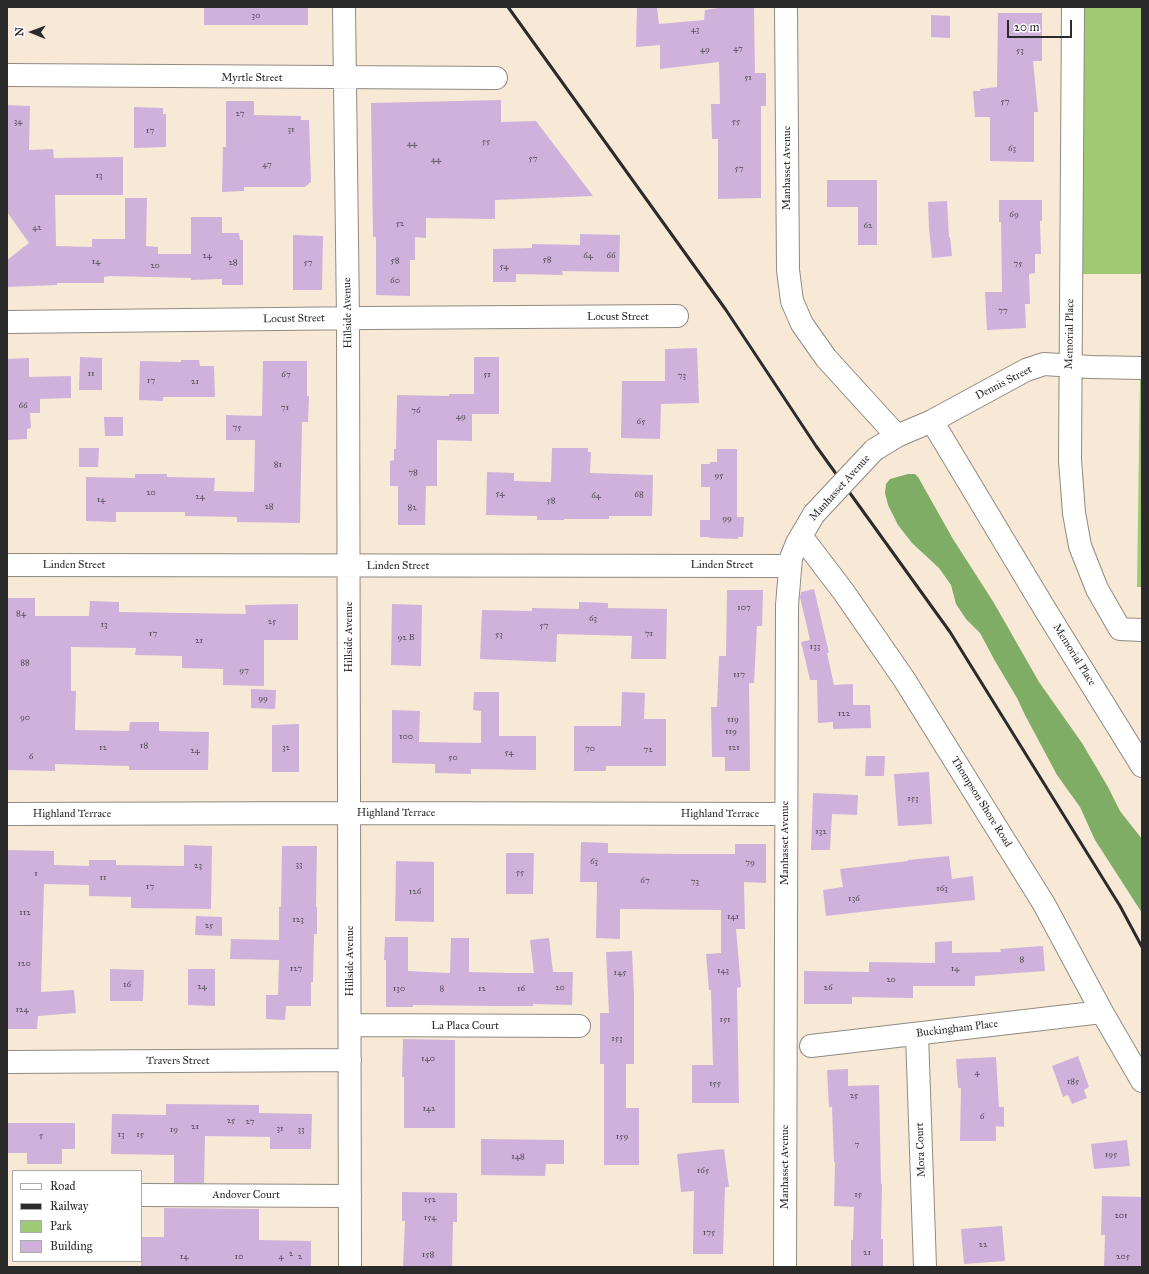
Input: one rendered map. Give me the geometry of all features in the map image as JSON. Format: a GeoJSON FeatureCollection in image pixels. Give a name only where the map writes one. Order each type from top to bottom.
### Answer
{"type":"FeatureCollection","features":[{"type":"Feature","properties":{"kind":"street","name":"Hillside Avenue"},"geometry":{"type":"LineString","coordinates":[[344,7],[348,318],[350,1267]]}},
{"type":"Feature","properties":{"kind":"street","name":"Manhasset Avenue"},"geometry":{"type":"LineString","coordinates":[[785,1267],[787,605],[789,566],[801,536],[814,514],[874,450],[897,436],[826,358],[802,324],[792,301],[788,270],[786,7]]}},
{"type":"Feature","properties":{"kind":"street","name":"Memorial Place"},"geometry":{"type":"LineString","coordinates":[[1074,7],[1070,365],[1070,460],[1074,513],[1080,546],[1097,589],[1120,629],[1142,630]]}},
{"type":"Feature","properties":{"kind":"street","name":"Myrtle Street"},"geometry":{"type":"LineString","coordinates":[[7,75],[496,78]]}},
{"type":"Feature","properties":{"kind":"street","name":"Locust Street"},"geometry":{"type":"LineString","coordinates":[[7,322],[677,316]]}},
{"type":"Feature","properties":{"kind":"street","name":"Dennis Street"},"geometry":{"type":"LineString","coordinates":[[897,436],[932,421],[1026,370],[1044,364],[1142,368]]}},
{"type":"Feature","properties":{"kind":"street","name":"Memorial Place"},"geometry":{"type":"LineString","coordinates":[[932,421],[1046,611],[1142,766]]}},
{"type":"Feature","properties":{"kind":"street","name":"Thompson Shore Road"},"geometry":{"type":"LineString","coordinates":[[801,536],[843,591],[904,679],[1044,904],[1102,1012],[1142,1081]]}},
{"type":"Feature","properties":{"kind":"street","name":"Linden Street"},"geometry":{"type":"LineString","coordinates":[[7,565],[789,566]]}},
{"type":"Feature","properties":{"kind":"street","name":"Highland Terrace"},"geometry":{"type":"LineString","coordinates":[[7,814],[786,814]]}},
{"type":"Feature","properties":{"kind":"street","name":"Buckingham Place"},"geometry":{"type":"LineString","coordinates":[[811,1046],[1102,1012]]}},
{"type":"Feature","properties":{"kind":"street","name":"La Placa Court"},"geometry":{"type":"LineString","coordinates":[[350,1025],[579,1026]]}},
{"type":"Feature","properties":{"kind":"street","name":"Mora Court"},"geometry":{"type":"LineString","coordinates":[[918,1034],[925,1267]]}},
{"type":"Feature","properties":{"kind":"street","name":"Travers Street"},"geometry":{"type":"LineString","coordinates":[[7,1062],[350,1060]]}},
{"type":"Feature","properties":{"kind":"street","name":"Andover Court"},"geometry":{"type":"LineString","coordinates":[[142,1195],[350,1196]]}},
{"type":"Feature","properties":{"kind":"green space"},"geometry":{"type":"Polygon","coordinates":[[[1076,7],[1142,7],[1142,274],[1075,274],[1076,7]]]}},
{"type":"Feature","properties":{"kind":"green space"},"geometry":{"type":"Polygon","coordinates":[[[1140,380],[1142,380],[1142,587],[1137,587],[1140,380]]]}},
{"type":"Feature","properties":{"kind":"green space"},"geometry":{"type":"Polygon","coordinates":[[[908,474],[915,474],[918,477],[953,539],[994,603],[1039,682],[1082,743],[1108,787],[1120,811],[1142,839],[1142,913],[1095,840],[1080,807],[1057,775],[1017,698],[980,633],[966,619],[956,604],[951,585],[939,568],[912,543],[898,525],[888,505],[885,493],[886,484],[890,479],[908,474]]]}},
{"type":"Feature","properties":{"kind":"building"},"geometry":{"type":"Polygon","coordinates":[[[204,7],[308,7],[308,25],[204,25],[204,7]]]}},
{"type":"Feature","properties":{"kind":"building"},"geometry":{"type":"Polygon","coordinates":[[[637,7],[657,7],[659,24],[704,20],[705,10],[725,7],[754,7],[755,73],[766,73],[766,106],[761,106],[761,198],[718,199],[718,139],[712,139],[711,104],[720,104],[719,62],[660,69],[660,45],[636,47],[637,7]]]}},
{"type":"Feature","properties":{"kind":"building"},"geometry":{"type":"Polygon","coordinates":[[[998,13],[1042,13],[1042,61],[1033,61],[1038,112],[1034,112],[1034,162],[990,161],[990,117],[975,117],[973,91],[997,87],[998,13]]]}},
{"type":"Feature","properties":{"kind":"building"},"geometry":{"type":"Polygon","coordinates":[[[931,15],[950,16],[950,38],[931,37],[931,15]]]}},
{"type":"Feature","properties":{"kind":"building"},"geometry":{"type":"Polygon","coordinates":[[[501,100],[501,122],[536,121],[593,196],[495,200],[495,219],[426,218],[426,238],[415,237],[415,260],[410,260],[410,296],[376,295],[376,237],[373,237],[371,103],[501,100]]]}},
{"type":"Feature","properties":{"kind":"building"},"geometry":{"type":"Polygon","coordinates":[[[226,101],[254,101],[254,115],[301,116],[301,120],[309,120],[311,182],[305,187],[244,187],[244,191],[222,192],[223,147],[226,147],[226,101]]]}},
{"type":"Feature","properties":{"kind":"building"},"geometry":{"type":"Polygon","coordinates":[[[7,105],[30,106],[29,150],[53,149],[54,158],[123,157],[123,195],[55,195],[56,246],[92,247],[92,239],[125,239],[125,198],[147,198],[146,246],[158,247],[158,254],[191,254],[191,217],[222,217],[222,233],[239,233],[240,240],[243,240],[243,285],[222,285],[222,279],[191,280],[191,278],[110,276],[104,277],[104,283],[57,283],[57,285],[7,287],[7,260],[29,243],[7,212],[7,105]]]}},
{"type":"Feature","properties":{"kind":"building"},"geometry":{"type":"Polygon","coordinates":[[[134,107],[163,108],[163,114],[166,114],[166,147],[134,148],[134,107]]]}},
{"type":"Feature","properties":{"kind":"building"},"geometry":{"type":"Polygon","coordinates":[[[827,180],[877,180],[877,245],[858,245],[858,207],[827,207],[827,180]]]}},
{"type":"Feature","properties":{"kind":"building"},"geometry":{"type":"Polygon","coordinates":[[[999,200],[1042,200],[1042,221],[1040,221],[1041,254],[1035,254],[1035,273],[1029,274],[1030,304],[1025,304],[1026,328],[987,330],[985,292],[1002,292],[1001,222],[999,222],[999,200]]]}},
{"type":"Feature","properties":{"kind":"building"},"geometry":{"type":"Polygon","coordinates":[[[947,201],[949,237],[952,256],[932,258],[928,202],[947,201]]]}},
{"type":"Feature","properties":{"kind":"building"},"geometry":{"type":"Polygon","coordinates":[[[580,234],[620,235],[619,272],[562,271],[563,275],[516,274],[516,282],[493,282],[493,249],[532,248],[532,244],[580,245],[580,234]]]}},
{"type":"Feature","properties":{"kind":"building"},"geometry":{"type":"Polygon","coordinates":[[[293,235],[323,236],[322,290],[293,290],[293,235]]]}},
{"type":"Feature","properties":{"kind":"building"},"geometry":{"type":"Polygon","coordinates":[[[697,348],[699,403],[661,404],[660,439],[621,438],[622,381],[665,381],[665,349],[697,348]]]}},
{"type":"Feature","properties":{"kind":"building"},"geometry":{"type":"Polygon","coordinates":[[[80,357],[102,358],[102,390],[79,390],[80,357]]]}},
{"type":"Feature","properties":{"kind":"building"},"geometry":{"type":"Polygon","coordinates":[[[474,357],[499,357],[499,414],[472,414],[472,441],[437,440],[437,486],[426,486],[425,525],[398,525],[398,486],[390,486],[390,461],[394,460],[394,449],[396,449],[397,395],[449,396],[449,394],[474,394],[474,357]]]}},
{"type":"Feature","properties":{"kind":"building"},"geometry":{"type":"Polygon","coordinates":[[[29,358],[29,377],[71,376],[71,398],[40,399],[40,413],[30,413],[31,428],[27,429],[27,439],[7,440],[7,359],[29,358]]]}},
{"type":"Feature","properties":{"kind":"building"},"geometry":{"type":"Polygon","coordinates":[[[181,360],[199,360],[200,366],[214,366],[215,397],[163,397],[163,401],[139,400],[140,361],[181,362],[181,360]]]}},
{"type":"Feature","properties":{"kind":"building"},"geometry":{"type":"Polygon","coordinates":[[[263,361],[307,361],[307,396],[309,396],[308,422],[302,422],[300,523],[237,522],[237,517],[185,516],[185,512],[116,512],[116,522],[86,521],[86,477],[135,478],[135,474],[167,474],[167,477],[215,478],[214,491],[254,492],[255,440],[226,440],[226,415],[262,416],[263,361]]]}},
{"type":"Feature","properties":{"kind":"building"},"geometry":{"type":"Polygon","coordinates":[[[104,417],[123,417],[123,436],[105,436],[104,417]]]}},
{"type":"Feature","properties":{"kind":"building"},"geometry":{"type":"Polygon","coordinates":[[[79,448],[99,448],[98,467],[79,467],[79,448]]]}},
{"type":"Feature","properties":{"kind":"building"},"geometry":{"type":"Polygon","coordinates":[[[552,448],[588,448],[588,452],[591,452],[590,473],[653,475],[652,516],[609,516],[609,519],[537,520],[537,516],[486,515],[487,472],[514,473],[514,481],[551,482],[552,448]]]}},
{"type":"Feature","properties":{"kind":"building"},"geometry":{"type":"Polygon","coordinates":[[[717,449],[737,449],[737,517],[744,517],[743,537],[738,537],[738,539],[700,537],[700,520],[710,520],[710,487],[701,487],[701,464],[717,462],[717,449]]]}},
{"type":"Feature","properties":{"kind":"building"},"geometry":{"type":"Polygon","coordinates":[[[814,589],[829,653],[827,653],[834,685],[853,684],[853,705],[870,705],[871,728],[833,729],[833,722],[818,723],[817,680],[810,680],[801,642],[810,640],[800,597],[801,592],[814,589]]]}},
{"type":"Feature","properties":{"kind":"building"},"geometry":{"type":"Polygon","coordinates":[[[727,590],[763,590],[762,626],[757,626],[754,683],[749,683],[750,771],[725,771],[725,757],[712,757],[711,707],[717,707],[719,656],[726,656],[727,590]]]}},
{"type":"Feature","properties":{"kind":"building"},"geometry":{"type":"Polygon","coordinates":[[[7,598],[35,598],[35,616],[89,616],[90,601],[119,602],[119,612],[246,614],[245,605],[298,604],[298,640],[264,640],[264,686],[223,685],[223,669],[182,668],[182,656],[135,655],[136,648],[71,647],[71,691],[76,691],[75,730],[129,731],[130,722],[159,722],[159,731],[209,732],[208,770],[129,770],[129,766],[55,764],[55,771],[7,770],[7,598]]]}},
{"type":"Feature","properties":{"kind":"building"},"geometry":{"type":"Polygon","coordinates":[[[579,602],[608,603],[608,608],[667,609],[666,659],[631,659],[632,636],[557,634],[556,662],[480,659],[482,610],[532,611],[532,608],[579,609],[579,602]]]}},
{"type":"Feature","properties":{"kind":"building"},"geometry":{"type":"Polygon","coordinates":[[[392,604],[422,605],[421,666],[391,665],[392,604]]]}},
{"type":"Feature","properties":{"kind":"building"},"geometry":{"type":"Polygon","coordinates":[[[251,689],[276,690],[275,709],[251,708],[251,689]]]}},
{"type":"Feature","properties":{"kind":"building"},"geometry":{"type":"Polygon","coordinates":[[[474,692],[499,692],[499,736],[536,736],[536,770],[471,769],[471,774],[435,773],[435,764],[392,763],[392,710],[420,711],[419,742],[481,743],[481,711],[473,710],[474,692]]]}},
{"type":"Feature","properties":{"kind":"building"},"geometry":{"type":"Polygon","coordinates":[[[622,692],[645,693],[644,719],[666,719],[666,766],[606,766],[606,771],[574,771],[574,726],[621,726],[622,692]]]}},
{"type":"Feature","properties":{"kind":"building"},"geometry":{"type":"Polygon","coordinates":[[[299,724],[299,772],[272,772],[272,725],[299,724]]]}},
{"type":"Feature","properties":{"kind":"building"},"geometry":{"type":"Polygon","coordinates":[[[866,756],[885,756],[884,776],[865,776],[866,756]]]}},
{"type":"Feature","properties":{"kind":"building"},"geometry":{"type":"Polygon","coordinates":[[[929,772],[932,824],[898,826],[894,774],[929,772]]]}},
{"type":"Feature","properties":{"kind":"building"},"geometry":{"type":"Polygon","coordinates":[[[813,793],[858,795],[857,815],[832,814],[830,850],[811,850],[813,793]]]}},
{"type":"Feature","properties":{"kind":"building"},"geometry":{"type":"Polygon","coordinates":[[[581,842],[608,843],[608,853],[679,854],[735,854],[735,844],[766,844],[766,883],[744,882],[745,929],[736,929],[741,987],[737,988],[739,1103],[692,1103],[692,1065],[713,1065],[711,990],[709,990],[706,954],[721,953],[721,910],[620,909],[620,939],[596,938],[597,882],[580,882],[581,842]]]}},
{"type":"Feature","properties":{"kind":"building"},"geometry":{"type":"Polygon","coordinates":[[[184,845],[212,846],[211,909],[131,908],[131,897],[89,896],[89,885],[44,884],[41,992],[74,990],[76,1013],[38,1016],[37,1029],[7,1029],[7,850],[54,851],[54,865],[89,866],[89,860],[116,860],[116,865],[184,866],[184,845]]]}},
{"type":"Feature","properties":{"kind":"building"},"geometry":{"type":"Polygon","coordinates":[[[282,846],[317,846],[317,934],[314,934],[311,1006],[286,1006],[285,1020],[266,1019],[266,995],[278,995],[279,960],[230,959],[231,939],[279,940],[282,846]]]}},
{"type":"Feature","properties":{"kind":"building"},"geometry":{"type":"Polygon","coordinates":[[[506,853],[534,853],[533,894],[506,894],[506,853]]]}},
{"type":"Feature","properties":{"kind":"building"},"geometry":{"type":"Polygon","coordinates":[[[949,856],[952,879],[973,876],[975,900],[826,916],[823,890],[843,887],[840,869],[949,856]]]}},
{"type":"Feature","properties":{"kind":"building"},"geometry":{"type":"Polygon","coordinates":[[[396,861],[434,862],[434,922],[395,921],[396,861]]]}},
{"type":"Feature","properties":{"kind":"building"},"geometry":{"type":"Polygon","coordinates":[[[196,916],[222,917],[222,936],[195,935],[196,916]]]}},
{"type":"Feature","properties":{"kind":"building"},"geometry":{"type":"Polygon","coordinates":[[[385,937],[408,937],[408,971],[450,973],[451,938],[469,938],[469,972],[534,973],[530,940],[549,938],[553,972],[573,972],[572,1005],[413,1005],[413,1007],[386,1007],[386,960],[384,960],[385,937]]]}},
{"type":"Feature","properties":{"kind":"building"},"geometry":{"type":"Polygon","coordinates":[[[952,941],[952,953],[1001,952],[1000,949],[1043,946],[1045,971],[975,976],[975,986],[913,986],[913,998],[852,997],[852,1004],[804,1004],[804,971],[869,972],[869,962],[935,963],[935,942],[952,941]]]}},
{"type":"Feature","properties":{"kind":"building"},"geometry":{"type":"Polygon","coordinates":[[[632,951],[634,994],[634,1064],[626,1064],[626,1108],[639,1108],[639,1165],[604,1165],[604,1064],[600,1064],[600,1013],[609,1013],[606,952],[632,951]]]}},
{"type":"Feature","properties":{"kind":"building"},"geometry":{"type":"Polygon","coordinates":[[[110,969],[144,970],[143,1001],[110,1001],[110,969]]]}},
{"type":"Feature","properties":{"kind":"building"},"geometry":{"type":"Polygon","coordinates":[[[188,969],[215,969],[215,1006],[188,1005],[188,969]]]}},
{"type":"Feature","properties":{"kind":"building"},"geometry":{"type":"Polygon","coordinates":[[[403,1039],[455,1040],[455,1128],[404,1128],[404,1077],[402,1077],[403,1039]]]}},
{"type":"Feature","properties":{"kind":"building"},"geometry":{"type":"Polygon","coordinates":[[[1078,1056],[1089,1087],[1084,1090],[1087,1098],[1072,1104],[1068,1095],[1063,1097],[1052,1066],[1078,1056]]]}},
{"type":"Feature","properties":{"kind":"building"},"geometry":{"type":"Polygon","coordinates":[[[996,1057],[999,1107],[1004,1107],[1004,1127],[996,1126],[996,1141],[960,1141],[961,1088],[958,1088],[956,1059],[996,1057]]]}},
{"type":"Feature","properties":{"kind":"building"},"geometry":{"type":"Polygon","coordinates":[[[848,1069],[848,1086],[879,1085],[882,1184],[881,1239],[883,1239],[883,1267],[851,1267],[851,1240],[853,1240],[854,1207],[834,1206],[835,1162],[832,1107],[829,1107],[827,1070],[848,1069]]]}},
{"type":"Feature","properties":{"kind":"building"},"geometry":{"type":"Polygon","coordinates":[[[166,1104],[259,1105],[259,1113],[312,1114],[311,1149],[270,1149],[270,1137],[205,1136],[204,1183],[174,1183],[174,1155],[111,1154],[112,1114],[166,1115],[166,1104]]]}},
{"type":"Feature","properties":{"kind":"building"},"geometry":{"type":"Polygon","coordinates":[[[7,1123],[75,1123],[75,1149],[62,1149],[62,1164],[27,1164],[27,1153],[7,1153],[7,1123]]]}},
{"type":"Feature","properties":{"kind":"building"},"geometry":{"type":"Polygon","coordinates":[[[481,1139],[564,1140],[564,1164],[546,1164],[545,1176],[481,1175],[481,1139]]]}},
{"type":"Feature","properties":{"kind":"building"},"geometry":{"type":"Polygon","coordinates":[[[1127,1140],[1130,1166],[1094,1169],[1091,1144],[1127,1140]]]}},
{"type":"Feature","properties":{"kind":"building"},"geometry":{"type":"Polygon","coordinates":[[[724,1149],[729,1187],[725,1187],[723,1254],[693,1254],[694,1191],[681,1192],[677,1154],[724,1149]]]}},
{"type":"Feature","properties":{"kind":"building"},"geometry":{"type":"Polygon","coordinates":[[[402,1192],[457,1193],[457,1222],[453,1222],[452,1267],[403,1267],[405,1221],[402,1221],[402,1192]]]}},
{"type":"Feature","properties":{"kind":"building"},"geometry":{"type":"Polygon","coordinates":[[[1102,1196],[1142,1197],[1142,1267],[1104,1267],[1105,1235],[1101,1235],[1102,1196]]]}},
{"type":"Feature","properties":{"kind":"building"},"geometry":{"type":"Polygon","coordinates":[[[164,1208],[259,1209],[259,1240],[311,1241],[311,1267],[141,1267],[142,1237],[164,1237],[164,1208]]]}},
{"type":"Feature","properties":{"kind":"building"},"geometry":{"type":"Polygon","coordinates":[[[1002,1226],[1005,1261],[964,1264],[961,1229],[1002,1226]]]}},
{"type":"Feature","properties":{"kind":"railway"},"geometry":{"type":"LineString","coordinates":[[508,7],[726,310],[816,446],[950,632],[1120,906],[1142,947]]}}]}
